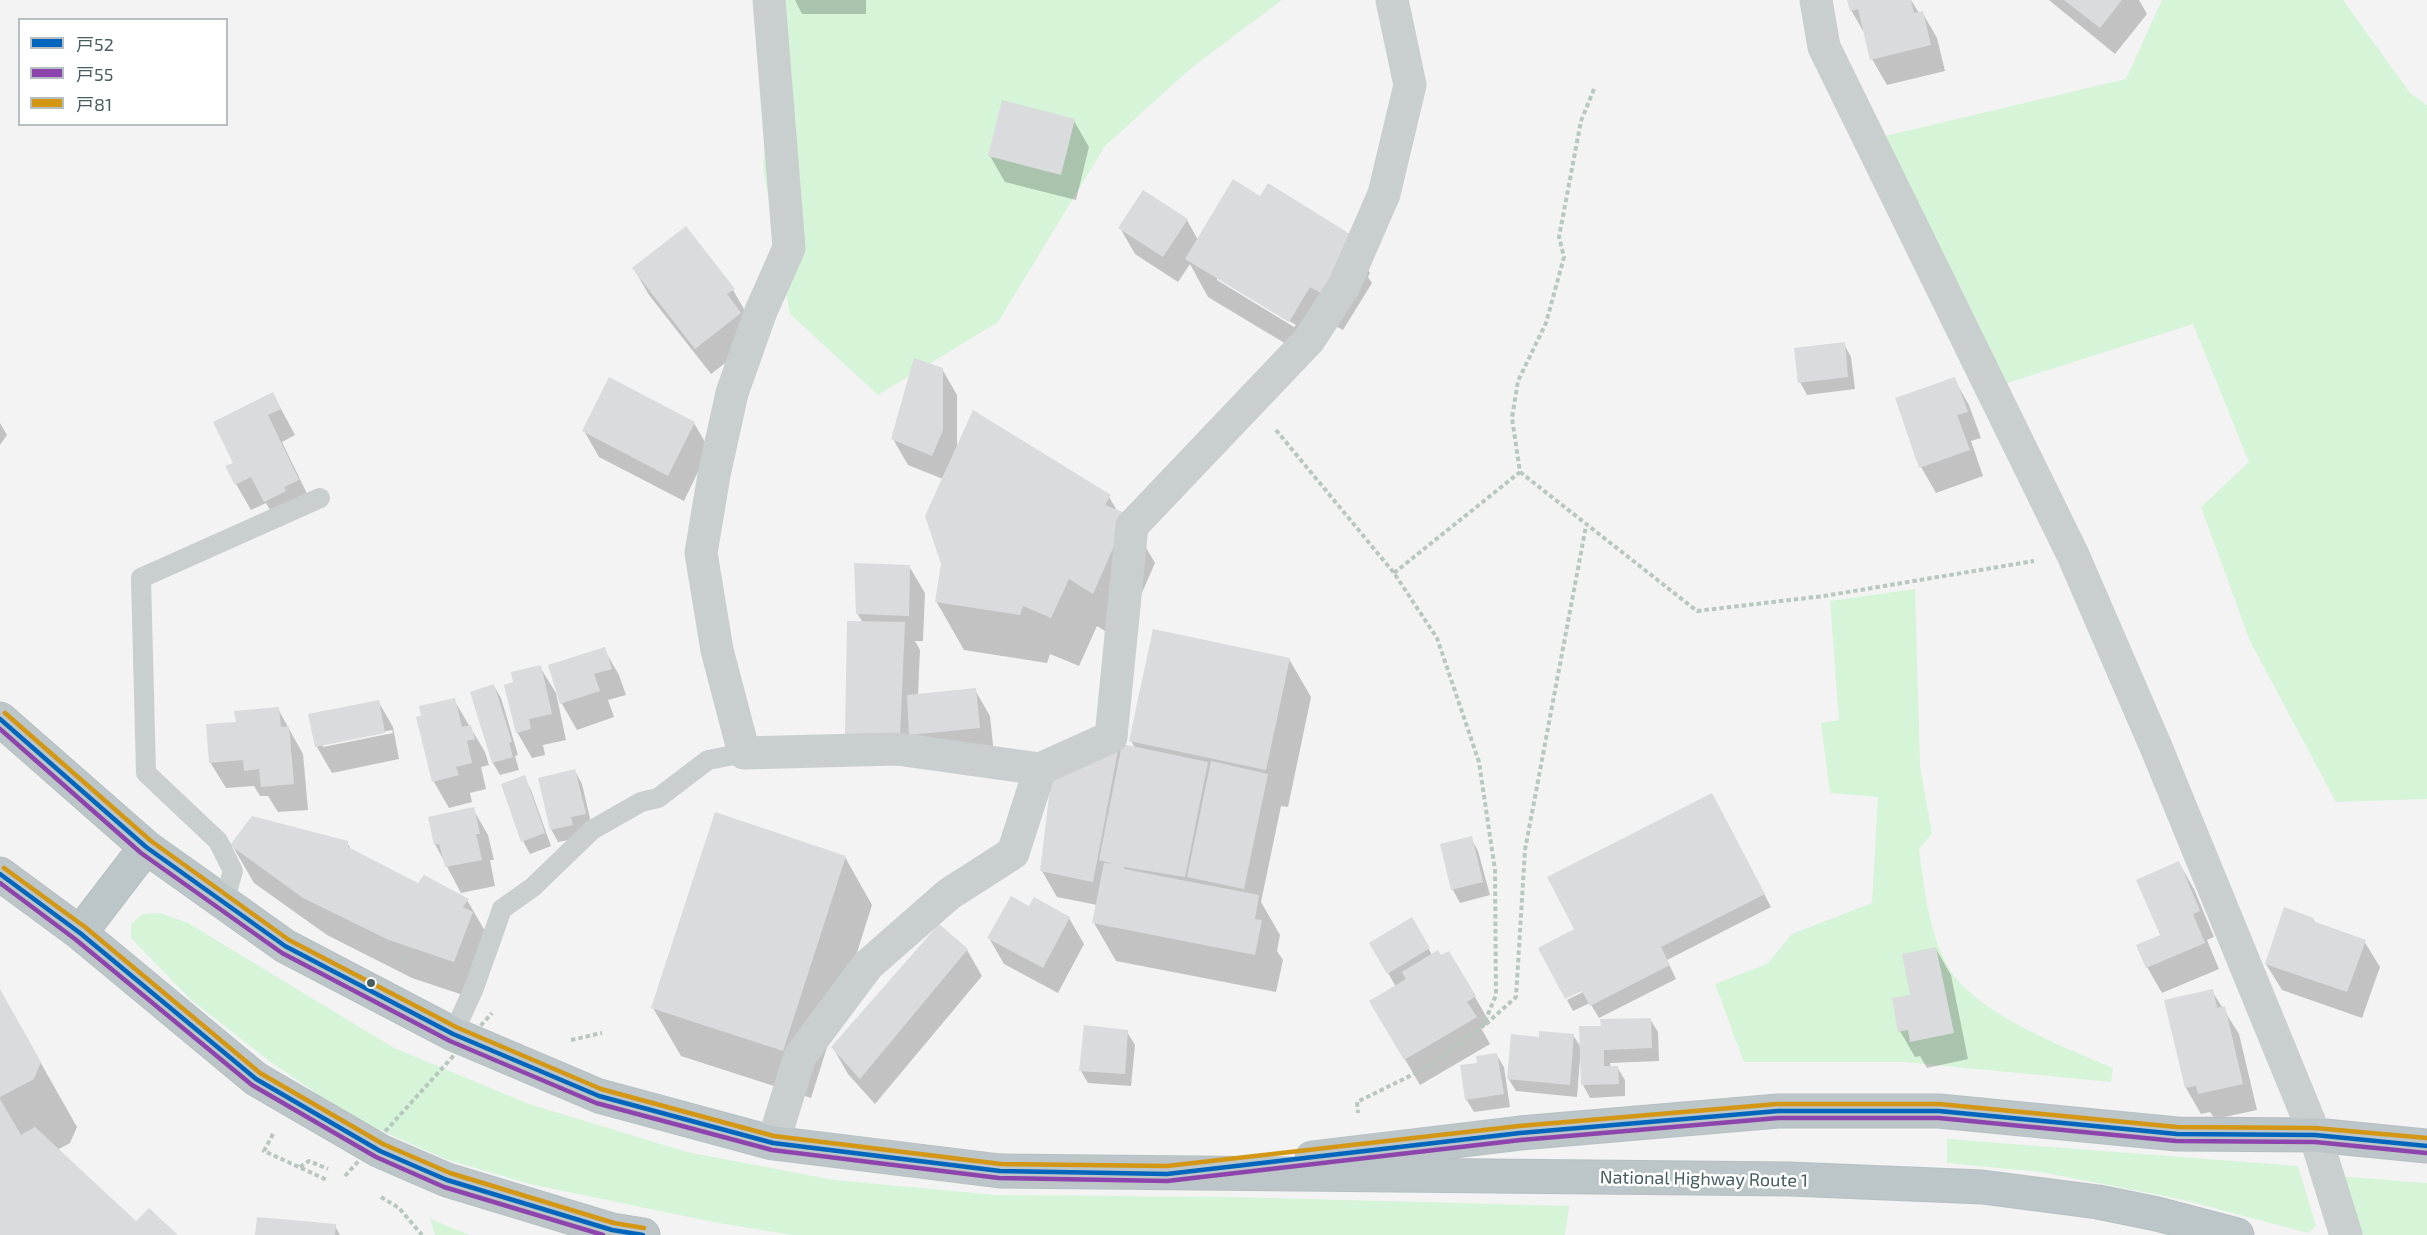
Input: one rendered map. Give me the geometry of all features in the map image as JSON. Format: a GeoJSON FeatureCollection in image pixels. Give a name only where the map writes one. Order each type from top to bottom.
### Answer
{"type":"FeatureCollection","features":[{"type":"Feature","properties":{"kind":"highway","name":"National Highway Route 1"},"geometry":{"type":"LineString","coordinates":[[0,719],[147,847],[285,946],[453,1034],[599,1096],[773,1143],[1000,1171],[1790,1179],[1982,1187],[2098,1202],[2157,1214],[2236,1235]]}},
{"type":"Feature","properties":{"kind":"highway"},"geometry":{"type":"LineString","coordinates":[[80,933],[147,847]]}},
{"type":"Feature","properties":{"kind":"highway"},"geometry":{"type":"LineString","coordinates":[[0,874],[80,933],[256,1079],[380,1151],[447,1180],[612,1230],[643,1235]]}},
{"type":"Feature","properties":{"kind":"highway","name":"National Highway Route 1"},"geometry":{"type":"LineString","coordinates":[[1167,1174],[1520,1133],[1778,1111],[1940,1111],[2177,1134],[2315,1135],[2427,1146]]}},
{"type":"Feature","properties":{"kind":"street"},"geometry":{"type":"LineString","coordinates":[[769,0],[789,248],[761,310],[732,393],[714,475],[701,553],[717,650],[744,753],[897,749],[1040,769],[1111,737],[1132,526],[1310,340],[1344,286],[1384,194],[1410,86],[1392,0]]}},
{"type":"Feature","properties":{"kind":"street"},"geometry":{"type":"LineString","coordinates":[[1816,0],[1824,46],[2073,555],[2156,747],[2315,1135],[2346,1235]]}},
{"type":"Feature","properties":{"kind":"street"},"geometry":{"type":"LineString","coordinates":[[773,1143],[800,1056],[868,965],[949,894],[1014,853],[1040,769]]}},
{"type":"Feature","properties":{"kind":"lane"},"geometry":{"type":"LineString","coordinates":[[224,902],[233,871],[218,841],[146,773],[141,578],[320,498]]}},
{"type":"Feature","properties":{"kind":"lane"},"geometry":{"type":"LineString","coordinates":[[453,1034],[474,988],[502,909],[533,886],[592,830],[640,802],[658,798],[708,760],[744,753]]}},
{"type":"Feature","properties":{"kind":"path"},"geometry":{"type":"LineString","coordinates":[[1594,89],[1581,121],[1560,237],[1564,257],[1546,323],[1518,381],[1512,418],[1520,472],[1697,611],[1824,596],[2073,555]]}},
{"type":"Feature","properties":{"kind":"path"},"geometry":{"type":"LineString","coordinates":[[1252,400],[1394,573],[1437,638],[1479,762],[1495,870],[1496,995],[1483,1026]]}},
{"type":"Feature","properties":{"kind":"path"},"geometry":{"type":"LineString","coordinates":[[1394,573],[1520,472]]}},
{"type":"Feature","properties":{"kind":"path"},"geometry":{"type":"LineString","coordinates":[[1360,1152],[1357,1102],[1422,1070],[1483,1026],[1516,997],[1525,850],[1586,526]]}},
{"type":"Feature","properties":{"kind":"path"},"geometry":{"type":"LineString","coordinates":[[299,1168],[309,1161],[345,1176],[492,1013]]}},
{"type":"Feature","properties":{"kind":"path"},"geometry":{"type":"LineString","coordinates":[[560,1042],[602,1033]]}},
{"type":"Feature","properties":{"kind":"path"},"geometry":{"type":"LineString","coordinates":[[275,1129],[264,1151],[327,1180]]}},
{"type":"Feature","properties":{"kind":"path"},"geometry":{"type":"LineString","coordinates":[[378,1195],[399,1208],[422,1235]]}},
{"type":"Feature","properties":{"kind":"green space"},"geometry":{"type":"Polygon","coordinates":[[[769,0],[1282,0],[1191,68],[1105,146],[998,322],[878,395],[790,314],[763,168],[774,7],[769,0]]]}},
{"type":"Feature","properties":{"kind":"green space"},"geometry":{"type":"Polygon","coordinates":[[[2162,0],[2343,0],[2410,93],[2427,105],[2427,799],[2336,802],[2250,641],[2201,507],[2249,462],[2193,324],[2001,385],[1881,137],[2126,79],[2162,0]]]}},
{"type":"Feature","properties":{"kind":"green space"},"geometry":{"type":"Polygon","coordinates":[[[1915,589],[1920,766],[1932,834],[1919,849],[1927,906],[1939,948],[1957,979],[1974,996],[1995,1011],[2044,1038],[2113,1068],[2111,1082],[1905,1062],[1744,1062],[1715,984],[1767,964],[1792,934],[1872,903],[1878,797],[1830,793],[1821,723],[1839,720],[1830,601],[1915,589]]]}},
{"type":"Feature","properties":{"kind":"green space"},"geometry":{"type":"Polygon","coordinates":[[[160,913],[188,923],[394,1048],[529,1104],[687,1152],[834,1180],[996,1195],[1231,1197],[1569,1206],[1565,1235],[793,1235],[713,1222],[530,1184],[445,1159],[351,1117],[268,1060],[190,999],[131,938],[131,924],[143,914],[160,913]]]}},
{"type":"Feature","properties":{"kind":"green space"},"geometry":{"type":"Polygon","coordinates":[[[1947,1139],[2298,1166],[2316,1226],[2308,1233],[2180,1199],[2041,1172],[1947,1163],[1947,1139]]]}},
{"type":"Feature","properties":{"kind":"green space"},"geometry":{"type":"Polygon","coordinates":[[[2336,1176],[2427,1183],[2427,1235],[2356,1235],[2336,1176]]]}},
{"type":"Feature","properties":{"kind":"green space"},"geometry":{"type":"Polygon","coordinates":[[[430,1219],[470,1235],[435,1235],[430,1219]]]}},
{"type":"Feature","properties":{"kind":"building"},"geometry":{"type":"Polygon","coordinates":[[[1847,0],[1911,0],[1914,13],[1923,11],[1931,45],[1870,60],[1858,9],[1850,11],[1847,0]]]}},
{"type":"Feature","properties":{"kind":"building"},"geometry":{"type":"Polygon","coordinates":[[[2064,0],[2122,0],[2100,28],[2064,0]]]}},
{"type":"Feature","properties":{"kind":"building"},"geometry":{"type":"Polygon","coordinates":[[[1002,100],[1075,119],[1061,175],[988,156],[1002,100]]]}},
{"type":"Feature","properties":{"kind":"building"},"geometry":{"type":"Polygon","coordinates":[[[1233,179],[1260,196],[1268,183],[1350,234],[1346,240],[1351,244],[1321,293],[1310,287],[1289,322],[1185,259],[1233,179]]]}},
{"type":"Feature","properties":{"kind":"building"},"geometry":{"type":"Polygon","coordinates":[[[1143,190],[1188,219],[1163,257],[1118,228],[1143,190]]]}},
{"type":"Feature","properties":{"kind":"building"},"geometry":{"type":"Polygon","coordinates":[[[686,226],[735,289],[727,294],[741,313],[695,349],[632,268],[686,226]]]}},
{"type":"Feature","properties":{"kind":"building"},"geometry":{"type":"Polygon","coordinates":[[[1845,342],[1848,377],[1798,383],[1794,348],[1845,342]]]}},
{"type":"Feature","properties":{"kind":"building"},"geometry":{"type":"Polygon","coordinates":[[[914,358],[943,368],[943,430],[932,456],[891,439],[914,358]]]}},
{"type":"Feature","properties":{"kind":"building"},"geometry":{"type":"Polygon","coordinates":[[[609,377],[695,422],[668,476],[582,431],[609,377]]]}},
{"type":"Feature","properties":{"kind":"building"},"geometry":{"type":"Polygon","coordinates":[[[1955,377],[1968,412],[1957,415],[1970,450],[1919,468],[1895,398],[1955,377]]]}},
{"type":"Feature","properties":{"kind":"building"},"geometry":{"type":"Polygon","coordinates":[[[273,392],[281,409],[268,415],[299,480],[284,487],[286,491],[264,502],[251,477],[235,485],[225,466],[233,463],[213,422],[273,392]]]}},
{"type":"Feature","properties":{"kind":"building"},"geometry":{"type":"Polygon","coordinates":[[[973,410],[1111,495],[1105,505],[1128,514],[1093,594],[1069,579],[1051,618],[1023,606],[1020,615],[935,602],[941,564],[925,516],[973,410]]]}},
{"type":"Feature","properties":{"kind":"building"},"geometry":{"type":"Polygon","coordinates":[[[854,563],[910,565],[909,616],[856,614],[854,563]]]}},
{"type":"Feature","properties":{"kind":"building"},"geometry":{"type":"Polygon","coordinates":[[[847,621],[905,622],[900,737],[845,734],[847,621]]]}},
{"type":"Feature","properties":{"kind":"building"},"geometry":{"type":"Polygon","coordinates":[[[1153,629],[1290,658],[1266,770],[1129,741],[1153,629]]]}},
{"type":"Feature","properties":{"kind":"building"},"geometry":{"type":"Polygon","coordinates":[[[605,647],[612,669],[594,674],[600,691],[560,704],[548,665],[605,647]]]}},
{"type":"Feature","properties":{"kind":"building"},"geometry":{"type":"Polygon","coordinates":[[[541,665],[552,714],[529,719],[531,729],[516,733],[504,685],[513,682],[511,672],[541,665]]]}},
{"type":"Feature","properties":{"kind":"building"},"geometry":{"type":"Polygon","coordinates":[[[494,684],[512,742],[509,743],[513,757],[492,763],[470,692],[494,684]]]}},
{"type":"Feature","properties":{"kind":"building"},"geometry":{"type":"Polygon","coordinates":[[[976,688],[980,728],[909,735],[907,695],[976,688]]]}},
{"type":"Feature","properties":{"kind":"building"},"geometry":{"type":"Polygon","coordinates":[[[455,698],[462,727],[471,725],[475,739],[467,741],[472,763],[456,767],[459,775],[432,782],[416,717],[421,716],[419,706],[455,698]]]}},
{"type":"Feature","properties":{"kind":"building"},"geometry":{"type":"Polygon","coordinates":[[[379,700],[385,733],[315,747],[308,714],[379,700]]]}},
{"type":"Feature","properties":{"kind":"building"},"geometry":{"type":"Polygon","coordinates":[[[279,707],[281,727],[289,726],[294,784],[261,787],[259,769],[244,771],[243,760],[209,763],[206,724],[236,722],[234,711],[279,707]]]}},
{"type":"Feature","properties":{"kind":"building"},"geometry":{"type":"Polygon","coordinates":[[[1122,744],[1208,762],[1185,877],[1124,867],[1124,869],[1259,895],[1255,919],[1262,920],[1255,955],[1092,923],[1104,863],[1114,864],[1099,860],[1122,744]]]}},
{"type":"Feature","properties":{"kind":"building"},"geometry":{"type":"Polygon","coordinates":[[[1119,745],[1093,882],[1040,871],[1051,780],[1119,745]]]}},
{"type":"Feature","properties":{"kind":"building"},"geometry":{"type":"Polygon","coordinates":[[[1211,761],[1268,774],[1244,889],[1187,877],[1211,761]]]}},
{"type":"Feature","properties":{"kind":"building"},"geometry":{"type":"Polygon","coordinates":[[[575,769],[586,814],[571,817],[573,825],[550,830],[538,778],[575,769]]]}},
{"type":"Feature","properties":{"kind":"building"},"geometry":{"type":"Polygon","coordinates":[[[525,775],[545,833],[521,842],[501,784],[525,775]]]}},
{"type":"Feature","properties":{"kind":"building"},"geometry":{"type":"Polygon","coordinates":[[[1712,793],[1765,894],[1661,947],[1670,965],[1590,1006],[1582,991],[1565,999],[1538,948],[1574,929],[1547,877],[1712,793]]]}},
{"type":"Feature","properties":{"kind":"building"},"geometry":{"type":"Polygon","coordinates":[[[474,807],[480,834],[476,834],[482,860],[445,867],[439,844],[434,845],[428,817],[474,807]]]}},
{"type":"Feature","properties":{"kind":"building"},"geometry":{"type":"Polygon","coordinates":[[[715,812],[846,856],[783,1051],[651,1008],[715,812]]]}},
{"type":"Feature","properties":{"kind":"building"},"geometry":{"type":"Polygon","coordinates":[[[252,816],[348,841],[348,847],[418,883],[424,875],[469,899],[463,907],[473,912],[454,962],[389,940],[303,898],[230,845],[252,816]]]}},
{"type":"Feature","properties":{"kind":"building"},"geometry":{"type":"Polygon","coordinates":[[[1472,836],[1483,882],[1451,890],[1440,844],[1472,836]]]}},
{"type":"Feature","properties":{"kind":"building"},"geometry":{"type":"Polygon","coordinates":[[[2179,861],[2200,911],[2193,914],[2205,943],[2146,968],[2136,945],[2160,935],[2136,880],[2179,861]]]}},
{"type":"Feature","properties":{"kind":"building"},"geometry":{"type":"Polygon","coordinates":[[[1011,896],[1029,906],[1034,897],[1070,917],[1043,968],[987,938],[1011,896]]]}},
{"type":"Feature","properties":{"kind":"building"},"geometry":{"type":"Polygon","coordinates":[[[2284,907],[2314,918],[2313,921],[2366,940],[2347,992],[2265,964],[2284,907]]]}},
{"type":"Feature","properties":{"kind":"building"},"geometry":{"type":"Polygon","coordinates":[[[1412,917],[1430,948],[1387,974],[1369,943],[1412,917]]]}},
{"type":"Feature","properties":{"kind":"building"},"geometry":{"type":"Polygon","coordinates":[[[939,924],[968,949],[860,1079],[831,1047],[939,924]]]}},
{"type":"Feature","properties":{"kind":"building"},"geometry":{"type":"Polygon","coordinates":[[[1936,947],[1954,1033],[1910,1042],[1908,1030],[1898,1032],[1892,998],[1910,995],[1902,954],[1936,947]]]}},
{"type":"Feature","properties":{"kind":"building"},"geometry":{"type":"Polygon","coordinates":[[[1438,950],[1441,955],[1449,951],[1476,996],[1467,1002],[1477,1017],[1404,1060],[1369,1001],[1406,979],[1402,972],[1438,950]]]}},
{"type":"Feature","properties":{"kind":"building"},"geometry":{"type":"Polygon","coordinates":[[[0,989],[41,1062],[34,1079],[0,1097],[0,989]]]}},
{"type":"Feature","properties":{"kind":"building"},"geometry":{"type":"Polygon","coordinates":[[[2213,989],[2217,1008],[2225,1006],[2243,1084],[2198,1094],[2196,1086],[2185,1088],[2164,1000],[2213,989]]]}},
{"type":"Feature","properties":{"kind":"building"},"geometry":{"type":"Polygon","coordinates":[[[1651,1018],[1652,1048],[1604,1050],[1604,1066],[1618,1066],[1619,1084],[1581,1085],[1579,1026],[1601,1026],[1600,1019],[1651,1018]]]}},
{"type":"Feature","properties":{"kind":"building"},"geometry":{"type":"Polygon","coordinates":[[[1084,1025],[1128,1030],[1125,1074],[1079,1071],[1084,1025]]]}},
{"type":"Feature","properties":{"kind":"building"},"geometry":{"type":"Polygon","coordinates":[[[1539,1031],[1574,1034],[1570,1085],[1507,1079],[1511,1034],[1539,1037],[1539,1031]]]}},
{"type":"Feature","properties":{"kind":"building"},"geometry":{"type":"Polygon","coordinates":[[[1497,1053],[1504,1094],[1465,1100],[1460,1065],[1477,1063],[1476,1056],[1497,1053]]]}},
{"type":"Feature","properties":{"kind":"building"},"geometry":{"type":"Polygon","coordinates":[[[0,1099],[21,1135],[35,1127],[136,1221],[149,1208],[178,1235],[0,1235],[0,1099]]]}},
{"type":"Feature","properties":{"kind":"building"},"geometry":{"type":"Polygon","coordinates":[[[257,1217],[336,1224],[335,1235],[255,1235],[257,1217]]]}},
{"type":"Feature","properties":{"kind":"transit line","name":"戸81"},"geometry":{"type":"LineString","coordinates":[[5,713],[151,841],[289,940],[456,1027],[601,1089],[774,1136],[1001,1164],[1167,1166],[1519,1126],[1777,1104],[1939,1104],[2177,1127],[2315,1128],[2427,1138]]}},
{"type":"Feature","properties":{"kind":"transit line","name":"戸52"},"geometry":{"type":"LineString","coordinates":[[0,719],[146,847],[285,946],[453,1034],[599,1096],[773,1143],[1000,1171],[1167,1174],[1520,1133],[1778,1111],[1939,1111],[2177,1134],[2315,1135],[2427,1146]]}},
{"type":"Feature","properties":{"kind":"transit line","name":"戸55"},"geometry":{"type":"LineString","coordinates":[[0,729],[141,853],[282,953],[450,1041],[596,1103],[772,1150],[999,1178],[1167,1181],[1521,1140],[1778,1118],[1939,1118],[2176,1141],[2315,1142],[2426,1153]]}},
{"type":"Feature","properties":{"kind":"transit line","name":"戸81"},"geometry":{"type":"LineString","coordinates":[[4,868],[85,927],[260,1073],[383,1144],[450,1173],[614,1223],[644,1228]]}},
{"type":"Feature","properties":{"kind":"transit line","name":"戸52"},"geometry":{"type":"LineString","coordinates":[[0,874],[80,933],[256,1079],[380,1151],[447,1180],[612,1230],[643,1235]]}},
{"type":"Feature","properties":{"kind":"transit line","name":"戸55"},"geometry":{"type":"LineString","coordinates":[[0,883],[75,939],[252,1085],[376,1157],[444,1187],[603,1235]]}}]}
